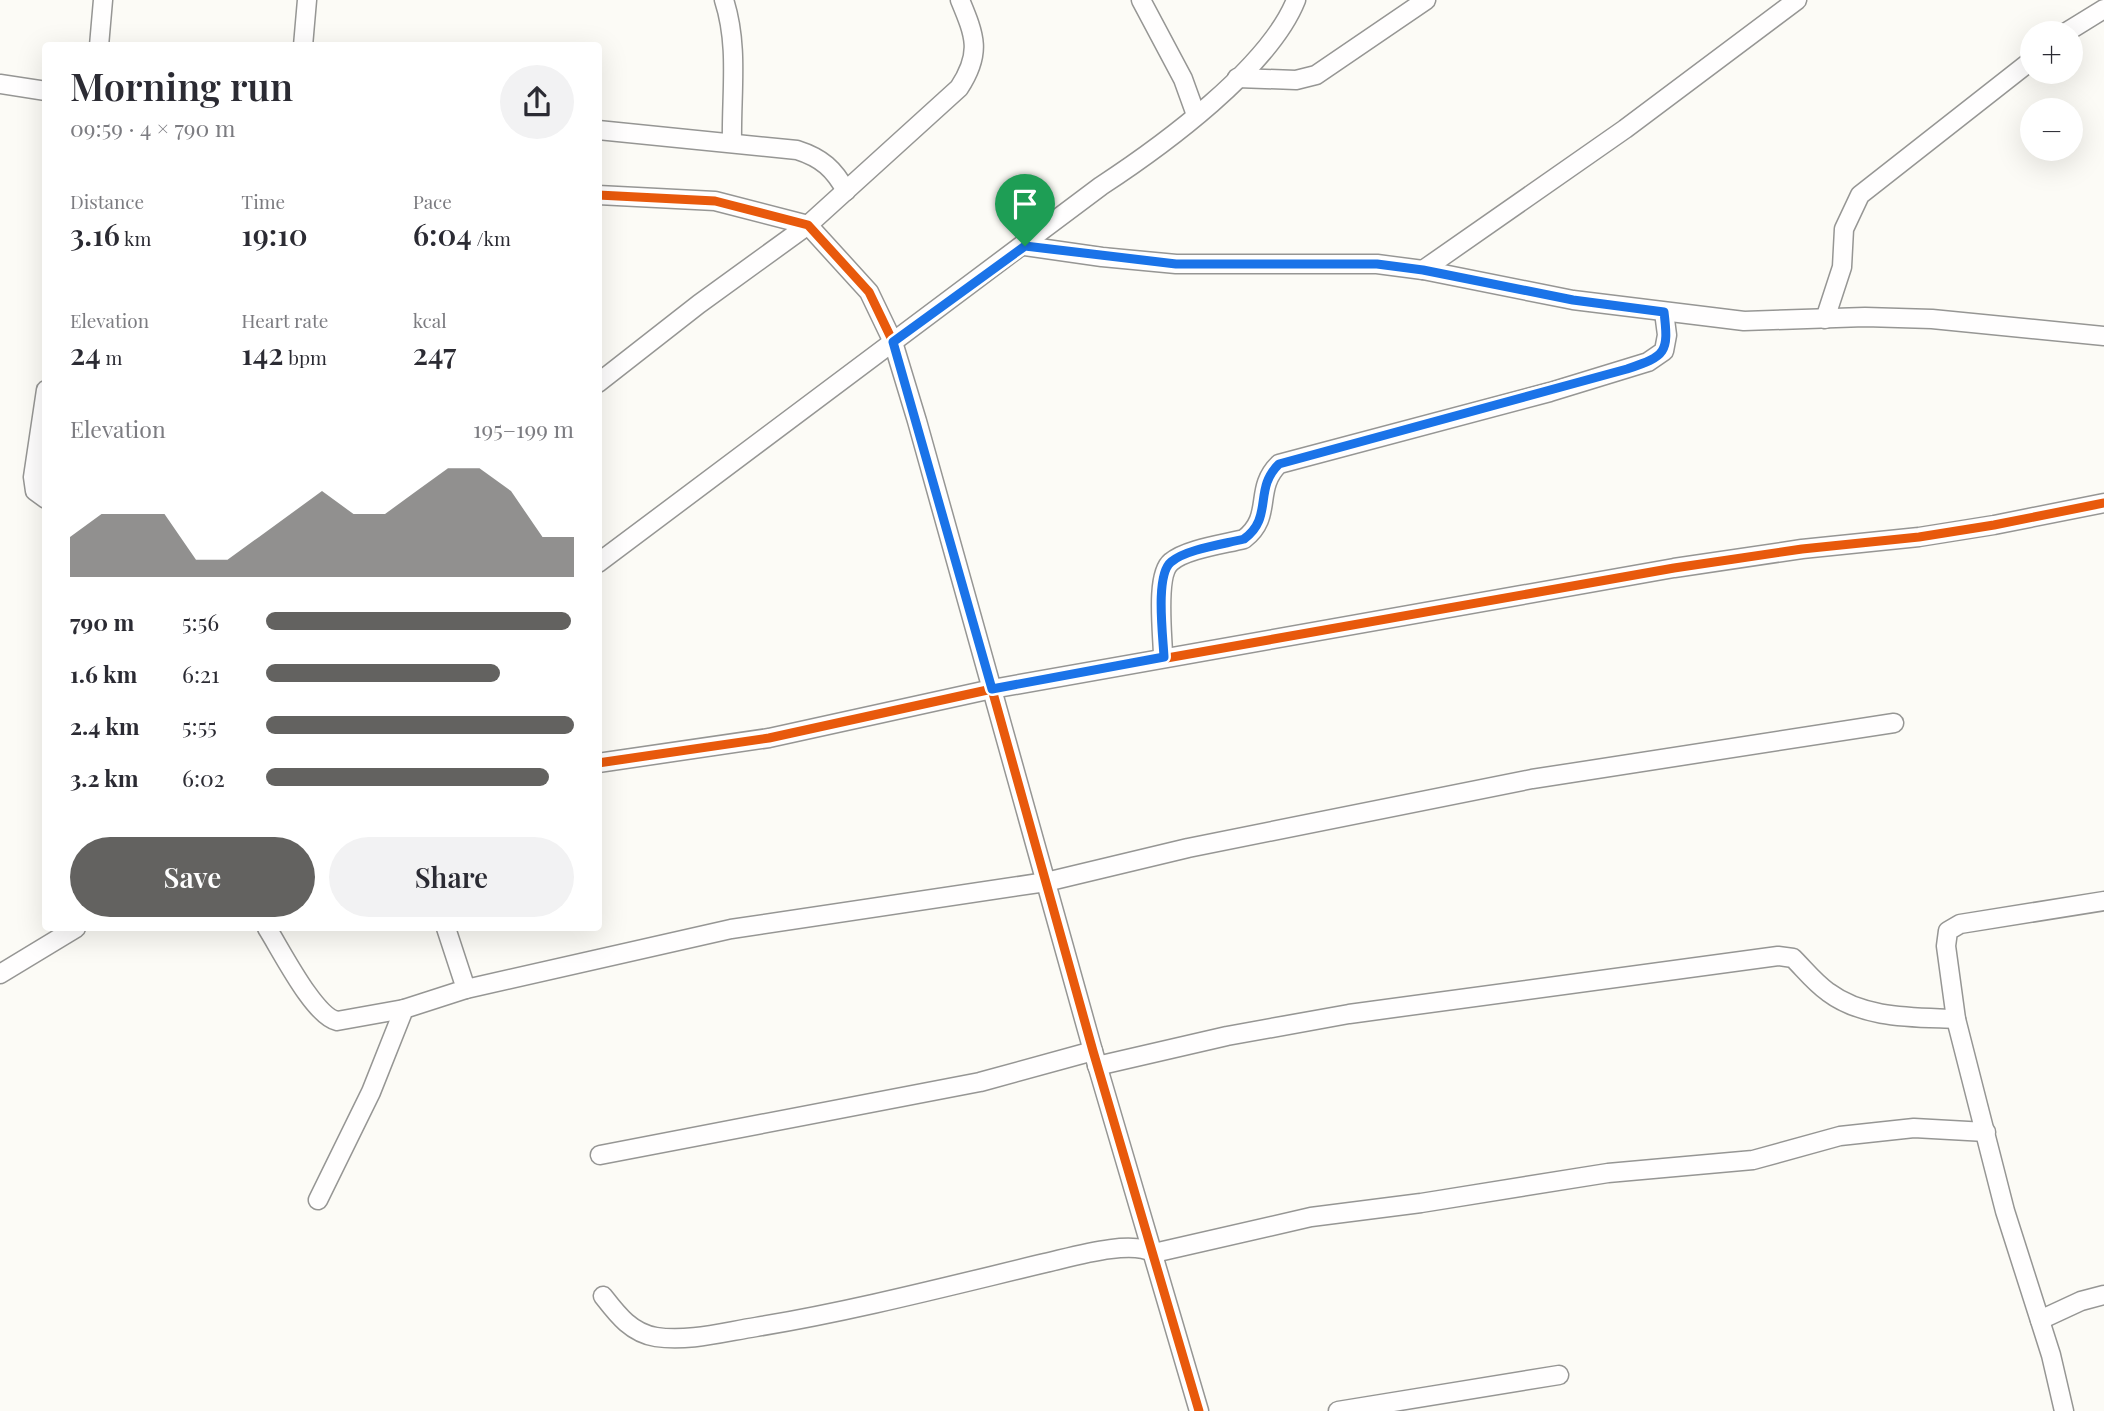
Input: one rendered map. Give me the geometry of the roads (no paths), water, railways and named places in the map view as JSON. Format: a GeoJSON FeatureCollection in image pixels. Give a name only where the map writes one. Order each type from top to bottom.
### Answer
{"type":"FeatureCollection","features":[{"type":"Feature","properties":{"kind":"street"},"geometry":{"type":"LineString","coordinates":[[99,42],[103,0]]}},
{"type":"Feature","properties":{"kind":"street"},"geometry":{"type":"LineString","coordinates":[[303,42],[307,0]]}},
{"type":"Feature","properties":{"kind":"street"},"geometry":{"type":"LineString","coordinates":[[724,0],[731,23],[733,44],[732,142]]}},
{"type":"Feature","properties":{"kind":"street"},"geometry":{"type":"LineString","coordinates":[[602,380],[699,304],[808,225],[959,88],[970,72],[976,45],[960,0]]}},
{"type":"Feature","properties":{"kind":"street"},"geometry":{"type":"LineString","coordinates":[[1141,0],[1183,79],[1196,115]]}},
{"type":"Feature","properties":{"kind":"street"},"geometry":{"type":"LineString","coordinates":[[1237,78],[1296,80],[1316,75],[1426,0]]}},
{"type":"Feature","properties":{"kind":"street"},"geometry":{"type":"LineString","coordinates":[[1423,270],[1625,129],[1797,0]]}},
{"type":"Feature","properties":{"kind":"street"},"geometry":{"type":"LineString","coordinates":[[602,560],[1025,246],[1196,115],[1268,48],[1291,4]]}},
{"type":"Feature","properties":{"kind":"street"},"geometry":{"type":"LineString","coordinates":[[2083,22],[2104,9]]}},
{"type":"Feature","properties":{"kind":"street"},"geometry":{"type":"LineString","coordinates":[[1825,319],[1842,268],[1844,229],[1860,195],[2020,69]]}},
{"type":"Feature","properties":{"kind":"street"},"geometry":{"type":"LineString","coordinates":[[0,84],[42,90]]}},
{"type":"Feature","properties":{"kind":"street"},"geometry":{"type":"LineString","coordinates":[[602,130],[769,145],[815,155],[834,172],[846,191]]}},
{"type":"Feature","properties":{"kind":"street"},"geometry":{"type":"LineString","coordinates":[[602,195],[715,201],[808,225],[869,292],[893,342],[1095,1058],[1199,1411]]}},
{"type":"Feature","properties":{"kind":"street"},"geometry":{"type":"LineString","coordinates":[[1025,246],[1176,264],[1327,262],[1423,270],[1561,298],[1744,321],[1932,319],[2104,336]]}},
{"type":"Feature","properties":{"kind":"street"},"geometry":{"type":"LineString","coordinates":[[1164,657],[1162,577],[1169,563],[1178,557],[1244,539],[1253,532],[1262,510],[1265,482],[1279,464],[1550,392],[1648,362],[1660,355],[1666,345],[1664,312]]}},
{"type":"Feature","properties":{"kind":"street"},"geometry":{"type":"LineString","coordinates":[[42,417],[33,477],[34,491],[42,496]]}},
{"type":"Feature","properties":{"kind":"street"},"geometry":{"type":"LineString","coordinates":[[602,761],[769,738],[992,689],[1674,568],[1802,548],[1981,527],[2104,503]]}},
{"type":"Feature","properties":{"kind":"street"},"geometry":{"type":"LineString","coordinates":[[269,931],[316,1005],[329,1019],[337,1021],[404,1009],[466,989],[731,929],[1046,882],[1188,848],[1532,779],[1894,723]]}},
{"type":"Feature","properties":{"kind":"street"},"geometry":{"type":"LineString","coordinates":[[2064,1411],[2040,1320],[2018,1255],[1956,1018],[1946,946],[1948,931],[1953,927],[1981,919],[2104,901]]}},
{"type":"Feature","properties":{"kind":"street"},"geometry":{"type":"LineString","coordinates":[[0,974],[71,931]]}},
{"type":"Feature","properties":{"kind":"street"},"geometry":{"type":"LineString","coordinates":[[447,931],[466,989]]}},
{"type":"Feature","properties":{"kind":"street"},"geometry":{"type":"LineString","coordinates":[[600,1155],[1095,1058],[1349,1014],[1778,956],[1793,958],[1810,977],[1831,994],[1851,1005],[1883,1014],[1956,1018]]}},
{"type":"Feature","properties":{"kind":"street"},"geometry":{"type":"LineString","coordinates":[[318,1200],[371,1092],[404,1009]]}},
{"type":"Feature","properties":{"kind":"street"},"geometry":{"type":"LineString","coordinates":[[603,1296],[620,1318],[638,1331],[655,1337],[700,1336],[835,1314],[1072,1257],[1139,1247],[1154,1253],[1311,1217],[1421,1203],[1608,1172],[1753,1160],[1840,1136],[1914,1128],[1986,1132]]}},
{"type":"Feature","properties":{"kind":"street"},"geometry":{"type":"LineString","coordinates":[[2040,1320],[2081,1301],[2104,1295]]}},
{"type":"Feature","properties":{"kind":"street"},"geometry":{"type":"LineString","coordinates":[[1338,1411],[1559,1376]]}}]}
